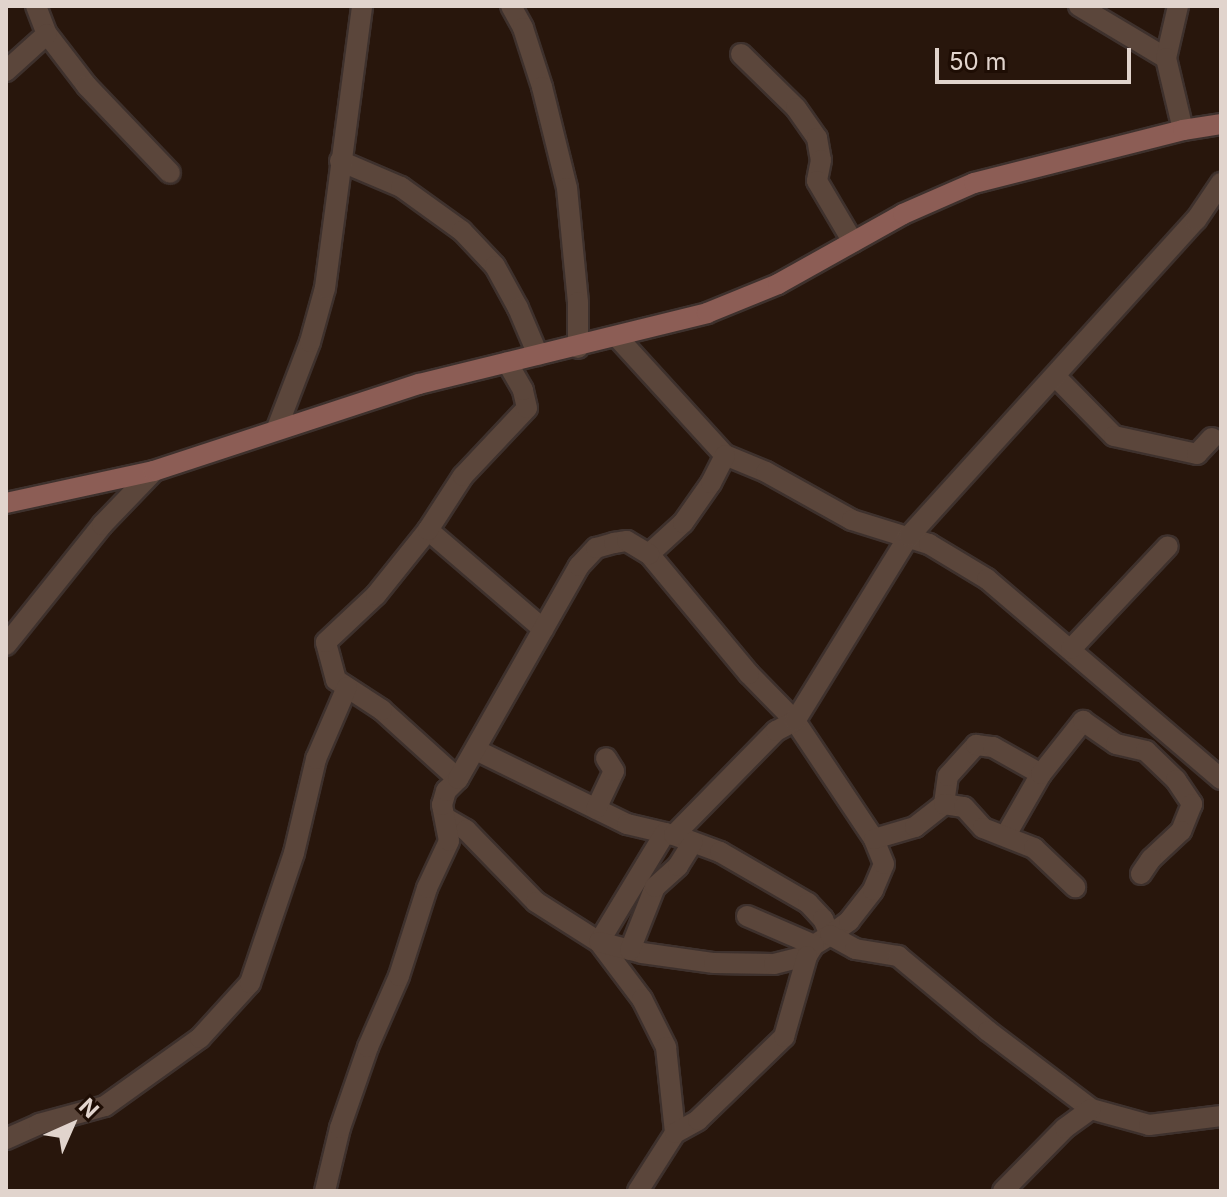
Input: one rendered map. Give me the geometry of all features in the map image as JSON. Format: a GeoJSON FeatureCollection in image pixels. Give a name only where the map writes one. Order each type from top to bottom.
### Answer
{"type":"FeatureCollection","features":[{"type":"Feature","properties":{"kind":"main road"},"geometry":{"type":"LineString","coordinates":[[6,503],[154,471],[277,428],[419,384],[578,348],[707,313],[778,284],[903,214],[974,183],[1183,130],[1221,124]]}},
{"type":"Feature","properties":{"kind":"street"},"geometry":{"type":"LineString","coordinates":[[36,6],[47,34],[87,86],[170,173]]}},
{"type":"Feature","properties":{"kind":"street"},"geometry":{"type":"LineString","coordinates":[[277,428],[310,342],[325,288],[362,6]]}},
{"type":"Feature","properties":{"kind":"street"},"geometry":{"type":"LineString","coordinates":[[511,6],[523,28],[542,87],[567,188],[578,302],[578,348]]}},
{"type":"Feature","properties":{"kind":"street"},"geometry":{"type":"LineString","coordinates":[[1079,6],[1166,58]]}},
{"type":"Feature","properties":{"kind":"street"},"geometry":{"type":"LineString","coordinates":[[1178,6],[1166,58],[1183,130]]}},
{"type":"Feature","properties":{"kind":"street"},"geometry":{"type":"LineString","coordinates":[[6,71],[47,34]]}},
{"type":"Feature","properties":{"kind":"street"},"geometry":{"type":"LineString","coordinates":[[741,54],[789,100],[817,138],[821,160],[817,181],[853,242]]}},
{"type":"Feature","properties":{"kind":"street"},"geometry":{"type":"LineString","coordinates":[[340,161],[401,187],[462,231],[495,266],[538,355]]}},
{"type":"Feature","properties":{"kind":"street"},"geometry":{"type":"LineString","coordinates":[[599,942],[677,837],[776,731],[795,721],[909,536],[1196,220],[1221,183]]}},
{"type":"Feature","properties":{"kind":"street"},"geometry":{"type":"LineString","coordinates":[[618,338],[725,455],[766,472],[852,520],[909,536],[987,579],[1221,779]]}},
{"type":"Feature","properties":{"kind":"street"},"geometry":{"type":"LineString","coordinates":[[458,779],[382,710],[336,680],[326,642],[376,595],[428,530],[463,476],[527,408],[523,390],[507,362]]}},
{"type":"Feature","properties":{"kind":"street"},"geometry":{"type":"LineString","coordinates":[[1055,376],[1114,436],[1197,454],[1212,438]]}},
{"type":"Feature","properties":{"kind":"street"},"geometry":{"type":"LineString","coordinates":[[649,554],[683,523],[711,483],[725,455]]}},
{"type":"Feature","properties":{"kind":"street"},"geometry":{"type":"LineString","coordinates":[[6,645],[102,525],[154,471]]}},
{"type":"Feature","properties":{"kind":"street"},"geometry":{"type":"LineString","coordinates":[[428,530],[543,629]]}},
{"type":"Feature","properties":{"kind":"street"},"geometry":{"type":"LineString","coordinates":[[325,1191],[340,1128],[368,1047],[399,976],[427,888],[449,841],[442,805],[446,791],[458,779],[476,750],[579,566],[596,548],[627,541],[649,554],[739,662],[795,721],[874,839],[884,864],[873,890],[849,921],[817,945],[774,964],[714,963],[599,942],[536,902],[466,830],[447,819]]}},
{"type":"Feature","properties":{"kind":"street"},"geometry":{"type":"LineString","coordinates":[[1071,649],[1168,546]]}},
{"type":"Feature","properties":{"kind":"street"},"geometry":{"type":"LineString","coordinates":[[6,1139],[39,1124],[105,1106],[200,1038],[250,983],[294,853],[316,759],[347,687]]}},
{"type":"Feature","properties":{"kind":"street"},"geometry":{"type":"LineString","coordinates":[[1006,835],[1041,774],[1083,721],[1116,744],[1146,751],[1176,780],[1192,804],[1181,831],[1151,859],[1141,874]]}},
{"type":"Feature","properties":{"kind":"street"},"geometry":{"type":"LineString","coordinates":[[874,839],[915,827],[944,804],[948,776],[976,745],[993,747],[1041,774]]}},
{"type":"Feature","properties":{"kind":"street"},"geometry":{"type":"LineString","coordinates":[[476,750],[627,824],[720,852],[808,903],[823,919],[817,945],[784,1037],[698,1120],[675,1133],[638,1191]]}},
{"type":"Feature","properties":{"kind":"street"},"geometry":{"type":"LineString","coordinates":[[596,809],[614,771],[606,758]]}},
{"type":"Feature","properties":{"kind":"street"},"geometry":{"type":"LineString","coordinates":[[944,804],[964,807],[983,828],[1034,848],[1075,887]]}},
{"type":"Feature","properties":{"kind":"street"},"geometry":{"type":"LineString","coordinates":[[630,950],[655,887],[678,866],[677,837]]}},
{"type":"Feature","properties":{"kind":"street"},"geometry":{"type":"LineString","coordinates":[[747,916],[817,945],[898,956],[988,1031],[1091,1109],[1149,1125],[1221,1116],[1221,1107]]}},
{"type":"Feature","properties":{"kind":"street"},"geometry":{"type":"LineString","coordinates":[[599,942],[642,999],[666,1047],[675,1133]]}},
{"type":"Feature","properties":{"kind":"street"},"geometry":{"type":"LineString","coordinates":[[1003,1191],[1065,1128],[1091,1109]]}}]}
